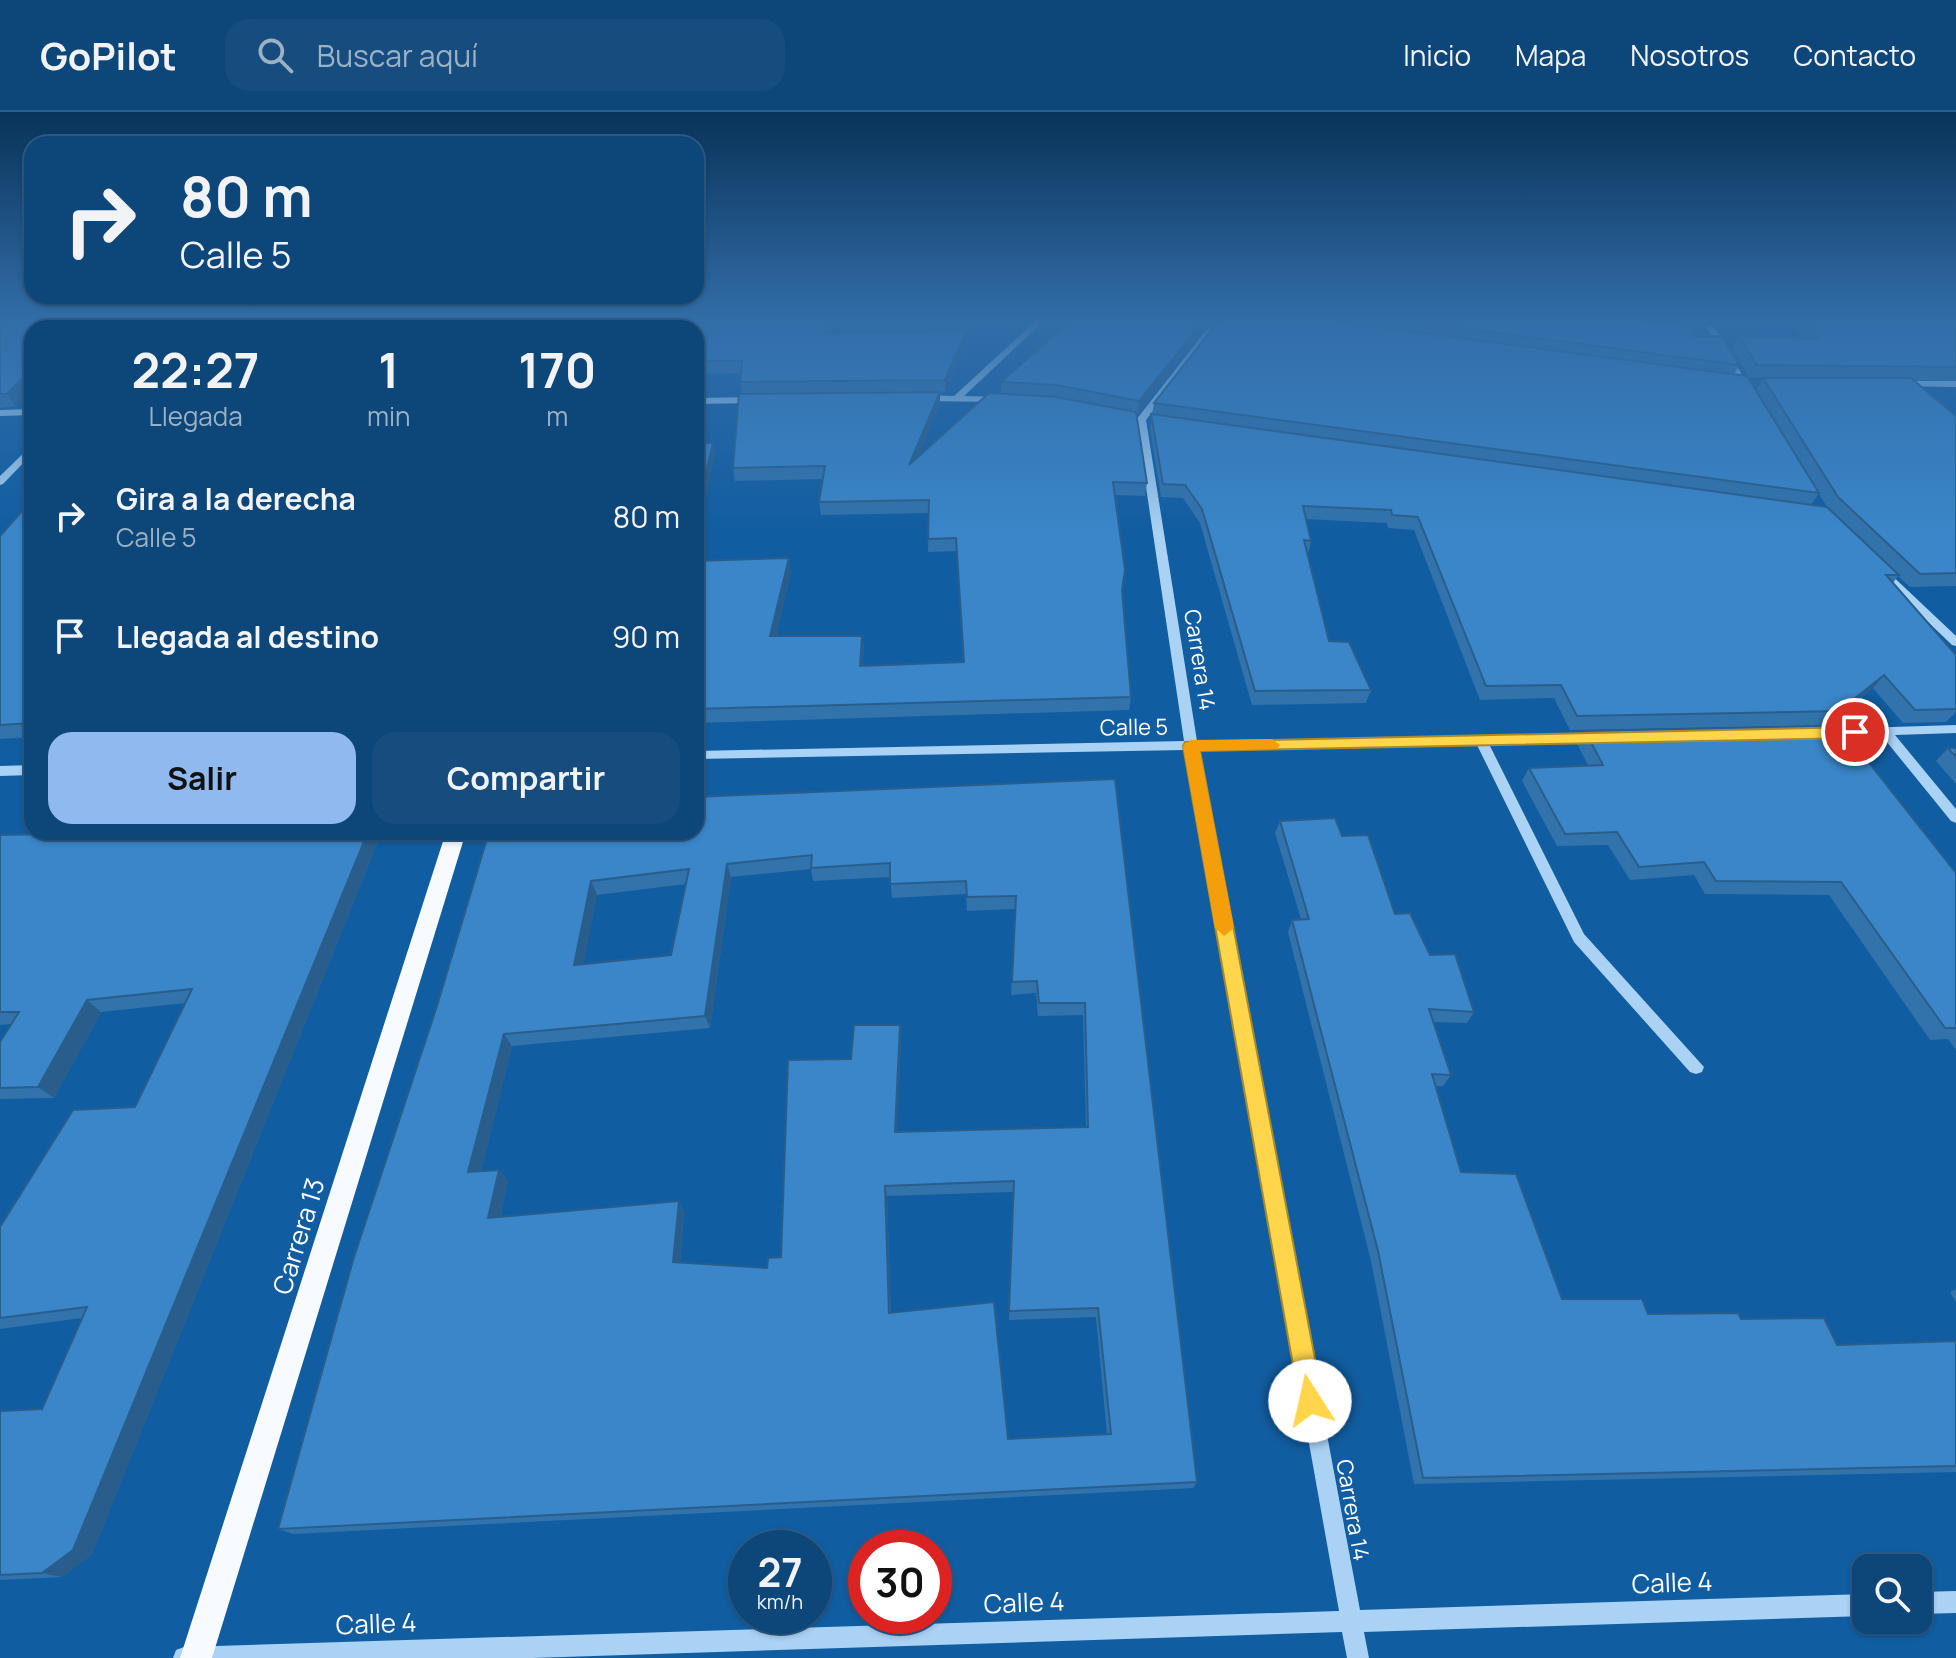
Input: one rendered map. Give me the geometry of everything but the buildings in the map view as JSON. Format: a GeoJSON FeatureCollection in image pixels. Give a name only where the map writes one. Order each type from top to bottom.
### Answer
{"type":"FeatureCollection","features":[{"type":"Feature","properties":{"kind":"main road","name":"Carrera 13"},"geometry":{"type":"LineString","coordinates":[[196,1658],[453,840]]}},
{"type":"Feature","properties":{"kind":"street"},"geometry":{"type":"LineString","coordinates":[[957,398],[965,390]]}},
{"type":"Feature","properties":{"kind":"street","name":"Carrera 14"},"geometry":{"type":"LineString","coordinates":[[1164,390],[1141,420],[1191,746],[1358,1658]]}},
{"type":"Feature","properties":{"kind":"street"},"geometry":{"type":"LineString","coordinates":[[1747,390],[1751,397]]}},
{"type":"Feature","properties":{"kind":"street"},"geometry":{"type":"LineString","coordinates":[[911,398],[1014,401]]}},
{"type":"Feature","properties":{"kind":"street"},"geometry":{"type":"LineString","coordinates":[[704,401],[773,400]]}},
{"type":"Feature","properties":{"kind":"street"},"geometry":{"type":"LineString","coordinates":[[0,413],[24,412]]}},
{"type":"Feature","properties":{"kind":"street"},"geometry":{"type":"LineString","coordinates":[[0,482],[24,456]]}},
{"type":"Feature","properties":{"kind":"street"},"geometry":{"type":"LineString","coordinates":[[1867,557],[1956,642]]}},
{"type":"Feature","properties":{"kind":"street"},"geometry":{"type":"LineString","coordinates":[[1808,733],[1956,729]]}},
{"type":"Feature","properties":{"kind":"street"},"geometry":{"type":"LineString","coordinates":[[1886,732],[1956,818]]}},
{"type":"Feature","properties":{"kind":"street","name":"Calle 5"},"geometry":{"type":"LineString","coordinates":[[704,755],[1621,738]]}},
{"type":"Feature","properties":{"kind":"street"},"geometry":{"type":"LineString","coordinates":[[1481,741],[1579,938],[1696,1067]]}},
{"type":"Feature","properties":{"kind":"street"},"geometry":{"type":"LineString","coordinates":[[0,771],[24,770]]}},
{"type":"Feature","properties":{"kind":"street"},"geometry":{"type":"LineString","coordinates":[[1932,1603],[1956,1602]]}},
{"type":"Feature","properties":{"kind":"street","name":"Calle 4"},"geometry":{"type":"LineString","coordinates":[[184,1658],[1852,1605]]}},
{"type":"Feature","properties":{"kind":"slow traffic"},"geometry":{"type":"LineString","coordinates":[[1224,928],[1191,746],[1272,745]]}},
{"type":"Feature","properties":{"kind":"route"},"geometry":{"type":"LineString","coordinates":[[1310,1401],[1191,746],[1855,732]]}}]}
